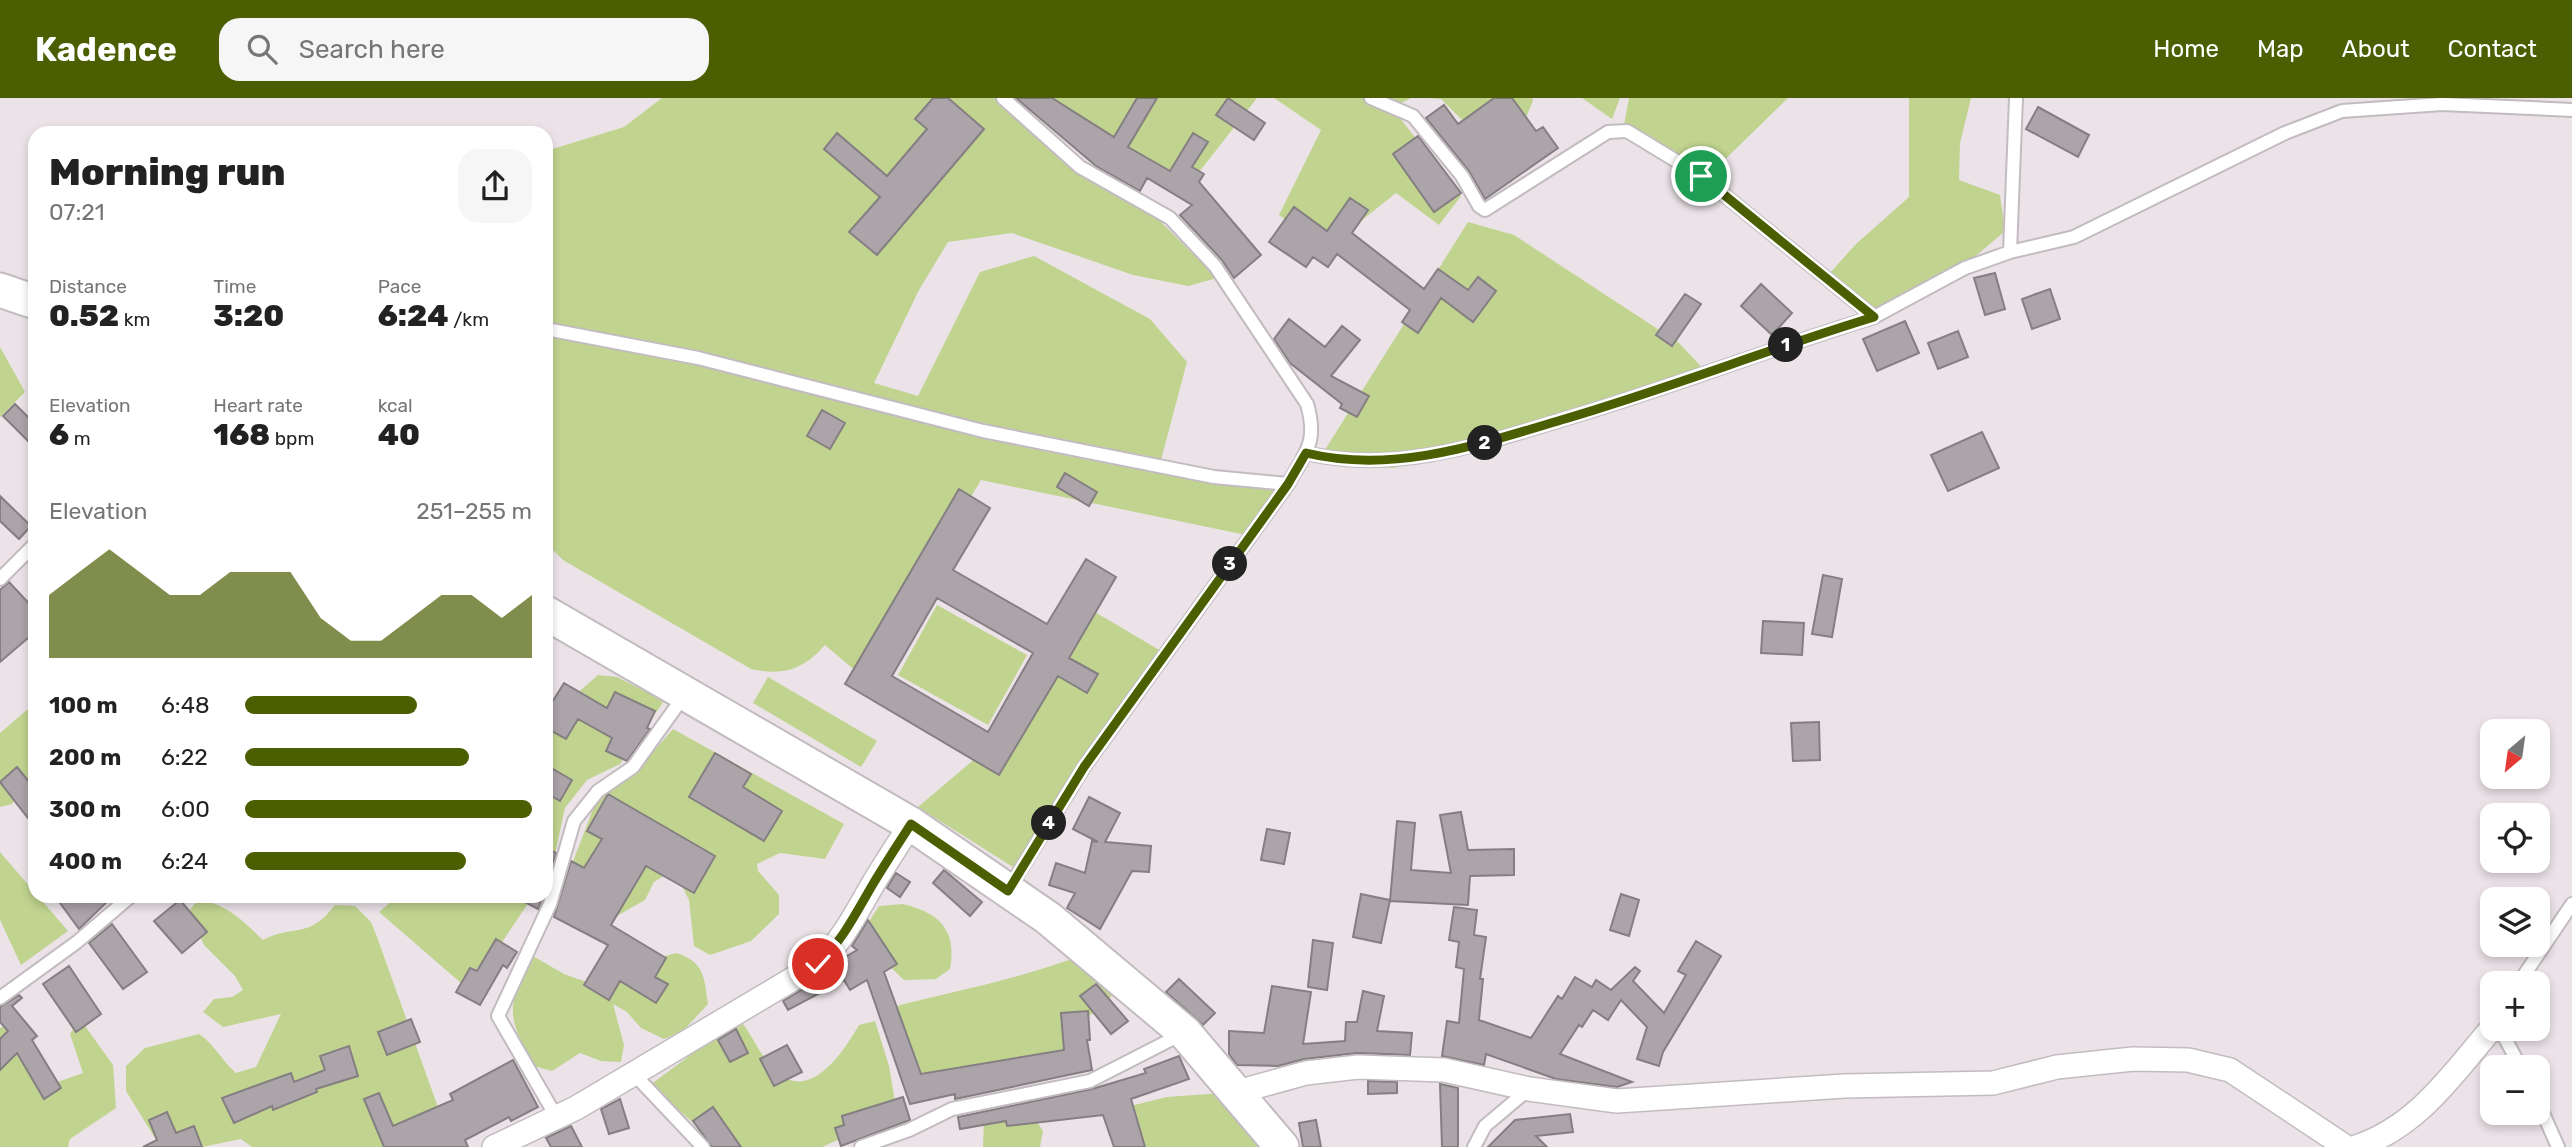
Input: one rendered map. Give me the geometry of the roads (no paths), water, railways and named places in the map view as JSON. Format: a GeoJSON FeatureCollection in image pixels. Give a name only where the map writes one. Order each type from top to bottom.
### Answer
{"type":"FeatureCollection","features":[{"type":"Feature","properties":{"kind":"street"},"geometry":{"type":"LineString","coordinates":[[0,290],[28,300]]}},
{"type":"Feature","properties":{"kind":"street"},"geometry":{"type":"LineString","coordinates":[[553,617],[911,824],[1048,918],[1185,1033],[1282,1147]]}},
{"type":"Feature","properties":{"kind":"street"},"geometry":{"type":"LineString","coordinates":[[494,1147],[557,1118],[818,964],[836,946],[854,921],[872,885],[911,824]]}},
{"type":"Feature","properties":{"kind":"street"},"geometry":{"type":"LineString","coordinates":[[2356,1147],[2381,1139],[2407,1122],[2436,1094],[2481,1041]]}},
{"type":"Feature","properties":{"kind":"street"},"geometry":{"type":"LineString","coordinates":[[1237,1092],[1306,1073],[1358,1067],[1444,1070],[1529,1089],[1618,1101],[1844,1086],[1993,1083],[2057,1068],[2133,1059],[2188,1060],[2230,1070],[2346,1147]]}},
{"type":"Feature","properties":{"kind":"lane"},"geometry":{"type":"LineString","coordinates":[[1003,98],[1080,167],[1170,218],[1215,265],[1307,404],[1314,428],[1306,453],[1288,484],[1084,767],[1008,891]]}},
{"type":"Feature","properties":{"kind":"lane"},"geometry":{"type":"LineString","coordinates":[[1371,98],[1413,116],[1440,147],[1479,206],[1485,210],[1608,132],[1628,131],[1701,176],[1874,317]]}},
{"type":"Feature","properties":{"kind":"lane"},"geometry":{"type":"LineString","coordinates":[[2010,253],[2015,98]]}},
{"type":"Feature","properties":{"kind":"lane"},"geometry":{"type":"LineString","coordinates":[[1306,453],[1327,458],[1391,461],[1467,449],[1613,405],[1874,317],[1965,268],[2010,253],[2074,237],[2285,134],[2342,111],[2442,104],[2572,110]]}},
{"type":"Feature","properties":{"kind":"lane"},"geometry":{"type":"LineString","coordinates":[[553,330],[698,358],[983,431],[1213,477],[1288,484]]}},
{"type":"Feature","properties":{"kind":"lane"},"geometry":{"type":"LineString","coordinates":[[0,579],[28,551]]}},
{"type":"Feature","properties":{"kind":"lane"},"geometry":{"type":"LineString","coordinates":[[553,893],[573,821],[598,791],[633,766],[684,692]]}},
{"type":"Feature","properties":{"kind":"lane"},"geometry":{"type":"LineString","coordinates":[[0,998],[77,942],[123,903]]}},
{"type":"Feature","properties":{"kind":"lane"},"geometry":{"type":"LineString","coordinates":[[550,903],[498,1016],[557,1118]]}},
{"type":"Feature","properties":{"kind":"lane"},"geometry":{"type":"LineString","coordinates":[[2527,971],[2572,904]]}},
{"type":"Feature","properties":{"kind":"lane"},"geometry":{"type":"LineString","coordinates":[[862,1147],[909,1130],[952,1109],[1090,1081],[1185,1033]]}},
{"type":"Feature","properties":{"kind":"lane"},"geometry":{"type":"LineString","coordinates":[[633,1073],[703,1147]]}},
{"type":"Feature","properties":{"kind":"lane"},"geometry":{"type":"LineString","coordinates":[[1474,1147],[1485,1126],[1529,1089]]}},
{"type":"Feature","properties":{"kind":"lane"},"geometry":{"type":"LineString","coordinates":[[2548,1125],[2558,1147]]}}]}
